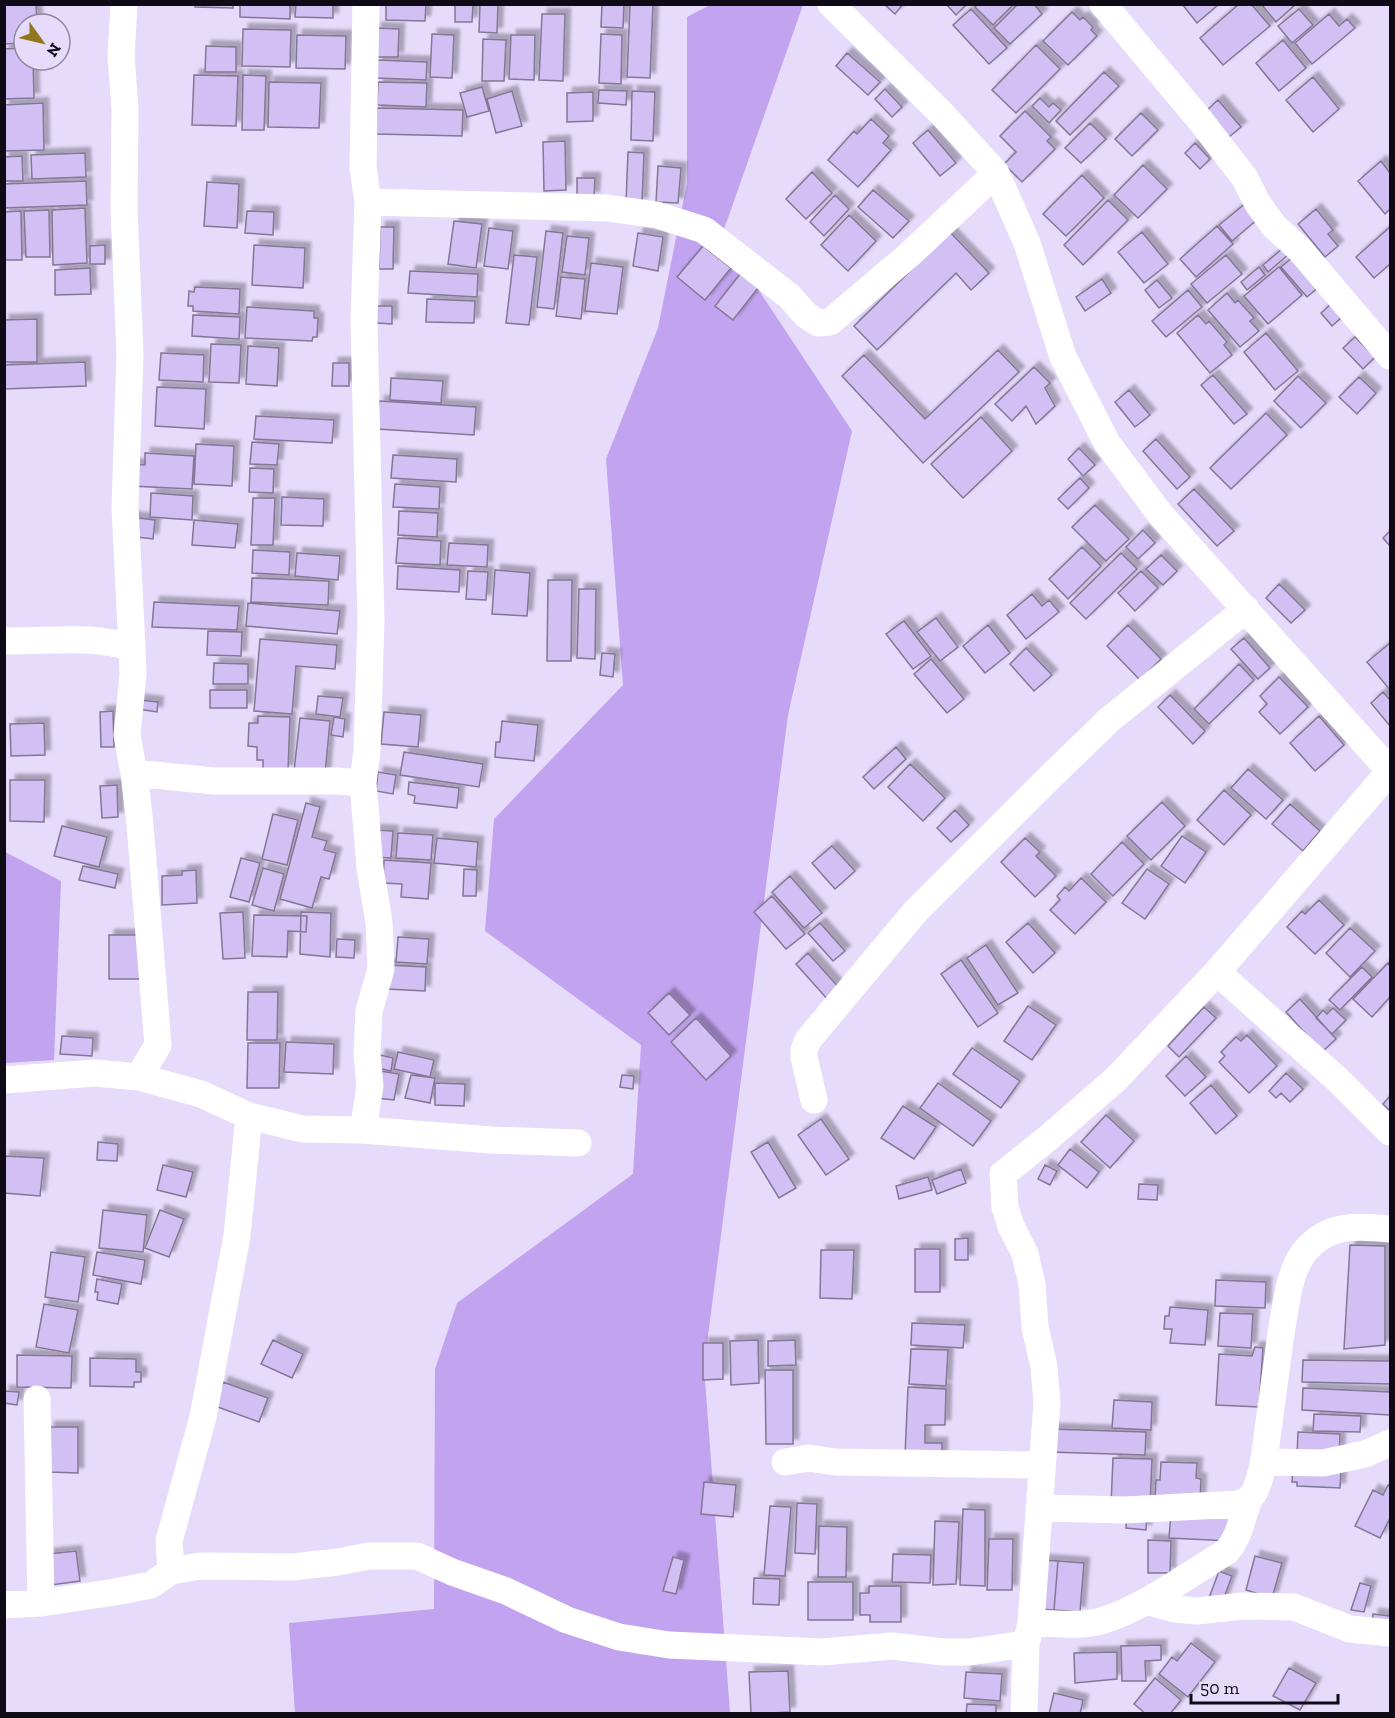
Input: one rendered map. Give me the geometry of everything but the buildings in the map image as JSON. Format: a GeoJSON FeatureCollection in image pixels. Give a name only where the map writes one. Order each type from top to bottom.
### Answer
{"type":"FeatureCollection","features":[{"type":"Feature","properties":{"kind":"street"},"geometry":{"type":"LineString","coordinates":[[124,4],[121,56],[125,109],[124,207],[130,354],[125,507],[133,674],[127,735],[134,773],[158,1045],[139,1077]]}},
{"type":"Feature","properties":{"kind":"street"},"geometry":{"type":"LineString","coordinates":[[363,1130],[370,1086],[367,1054],[369,1011],[381,969],[379,922],[370,868],[363,783],[367,750],[371,621],[364,320],[368,202],[363,167],[366,4]]}},
{"type":"Feature","properties":{"kind":"street"},"geometry":{"type":"LineString","coordinates":[[831,4],[942,114],[996,173],[1027,243],[1063,357],[1107,443],[1160,514],[1390,771],[1217,972],[1116,1079],[1003,1174],[1005,1207],[1011,1226],[1025,1254],[1032,1284],[1035,1327],[1044,1367],[1047,1402],[1024,1713]]}},
{"type":"Feature","properties":{"kind":"street"},"geometry":{"type":"LineString","coordinates":[[1103,4],[1238,169],[1274,226],[1300,250],[1390,356]]}},
{"type":"Feature","properties":{"kind":"street"},"geometry":{"type":"LineString","coordinates":[[368,202],[607,208],[657,215],[704,230],[789,296],[806,315],[818,323],[830,322],[909,255],[996,173]]}},
{"type":"Feature","properties":{"kind":"street"},"geometry":{"type":"LineString","coordinates":[[814,1100],[804,1057],[808,1040],[915,912],[1108,720],[1246,609]]}},
{"type":"Feature","properties":{"kind":"street"},"geometry":{"type":"LineString","coordinates":[[4,641],[95,640],[113,642],[132,648]]}},
{"type":"Feature","properties":{"kind":"street"},"geometry":{"type":"LineString","coordinates":[[134,773],[214,781],[363,783]]}},
{"type":"Feature","properties":{"kind":"street"},"geometry":{"type":"LineString","coordinates":[[1217,972],[1338,1080],[1390,1132]]}},
{"type":"Feature","properties":{"kind":"street"},"geometry":{"type":"LineString","coordinates":[[4,1080],[95,1073],[139,1077],[201,1094],[249,1116],[303,1129],[363,1130],[491,1140],[578,1143]]}},
{"type":"Feature","properties":{"kind":"street"},"geometry":{"type":"LineString","coordinates":[[171,1571],[169,1541],[203,1417],[237,1236],[249,1116]]}},
{"type":"Feature","properties":{"kind":"street"},"geometry":{"type":"LineString","coordinates":[[4,1605],[41,1603],[151,1585],[171,1571],[200,1566],[292,1567],[369,1556],[417,1557],[506,1590],[567,1620],[619,1637],[669,1645],[822,1652],[892,1647],[969,1652],[1029,1633],[1100,1621],[1149,1600],[1226,1552],[1235,1543],[1263,1462],[1285,1312],[1293,1276],[1300,1258],[1316,1241],[1338,1229],[1358,1226],[1390,1229]]}},
{"type":"Feature","properties":{"kind":"street"},"geometry":{"type":"LineString","coordinates":[[37,1399],[41,1603]]}},
{"type":"Feature","properties":{"kind":"street"},"geometry":{"type":"LineString","coordinates":[[1263,1462],[1323,1463],[1365,1454],[1390,1443]]}},
{"type":"Feature","properties":{"kind":"street"},"geometry":{"type":"LineString","coordinates":[[784,1462],[809,1458],[836,1462],[1041,1465]]}},
{"type":"Feature","properties":{"kind":"street"},"geometry":{"type":"LineString","coordinates":[[1040,1508],[1136,1510],[1239,1504],[1248,1500]]}},
{"type":"Feature","properties":{"kind":"street"},"geometry":{"type":"LineString","coordinates":[[1149,1600],[1156,1604],[1197,1611],[1243,1606],[1294,1607],[1350,1629],[1390,1632]]}},
{"type":"Feature","properties":{"kind":"shaded area"},"geometry":{"type":"Polygon","coordinates":[[[710,5],[803,5],[722,235],[852,431],[788,715],[704,1367],[730,1713],[295,1713],[289,1623],[434,1609],[435,1369],[457,1303],[633,1174],[641,1045],[485,931],[494,819],[623,685],[606,459],[658,328],[687,183],[687,17],[710,5]]]}},
{"type":"Feature","properties":{"kind":"shaded area"},"geometry":{"type":"Polygon","coordinates":[[[5,852],[61,881],[54,1060],[5,1063],[5,852]]]}}]}
